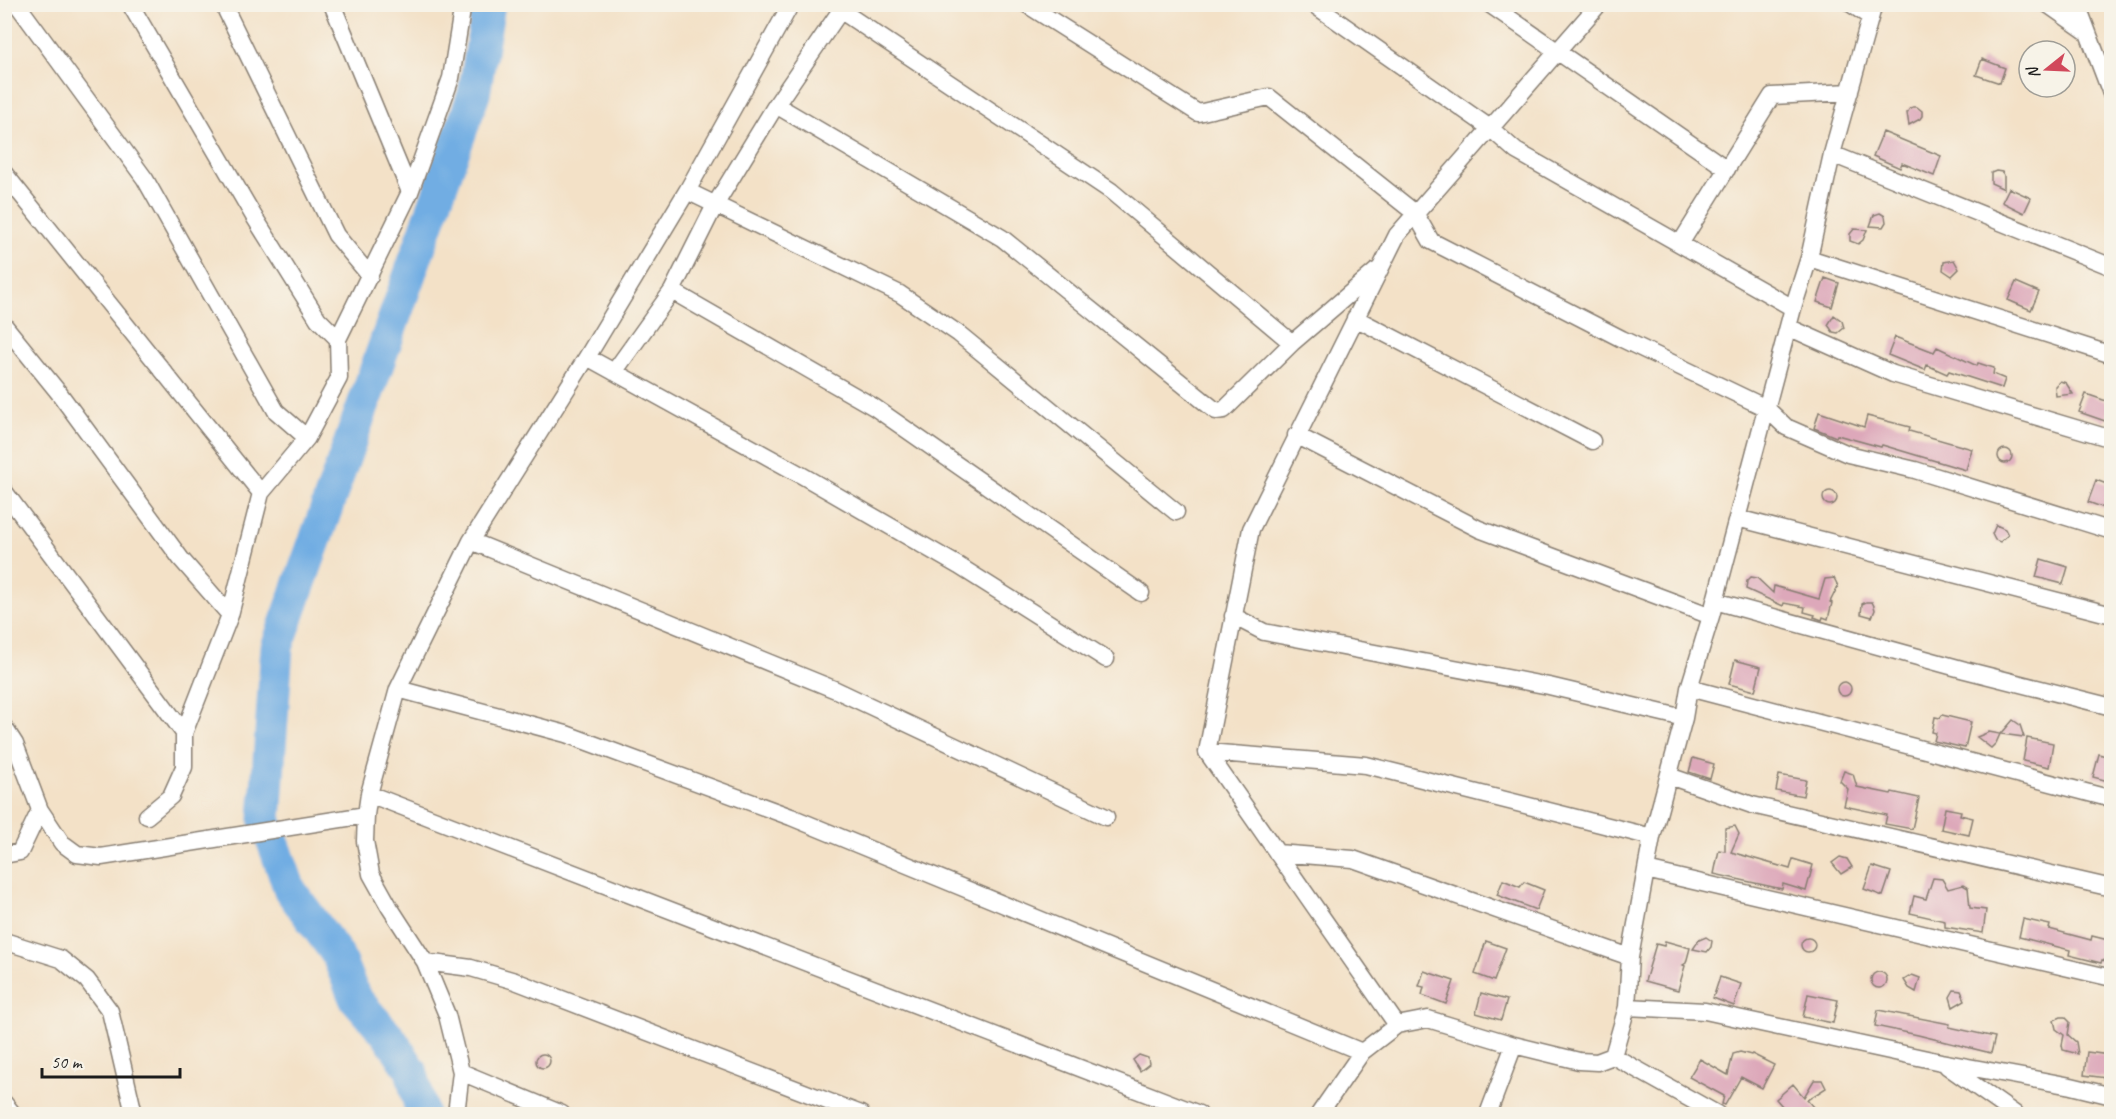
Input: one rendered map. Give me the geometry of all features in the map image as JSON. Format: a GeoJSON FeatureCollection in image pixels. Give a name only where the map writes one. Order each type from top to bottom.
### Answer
{"type":"FeatureCollection","features":[{"type":"Feature","properties":{"kind":"street"},"geometry":{"type":"LineString","coordinates":[[17,4],[145,179],[276,411],[307,438]]}},
{"type":"Feature","properties":{"kind":"street"},"geometry":{"type":"LineString","coordinates":[[130,4],[259,225],[318,319],[338,339]]}},
{"type":"Feature","properties":{"kind":"street"},"geometry":{"type":"LineString","coordinates":[[223,4],[336,235],[370,276]]}},
{"type":"Feature","properties":{"kind":"street"},"geometry":{"type":"LineString","coordinates":[[332,4],[410,192]]}},
{"type":"Feature","properties":{"kind":"street"},"geometry":{"type":"LineString","coordinates":[[147,816],[171,796],[184,767],[184,733],[230,615],[261,493],[307,438],[339,378],[338,339],[410,192],[451,78],[463,4]]}},
{"type":"Feature","properties":{"kind":"street"},"geometry":{"type":"LineString","coordinates":[[456,1114],[461,1072],[447,1015],[425,962],[371,874],[365,841],[369,794],[398,689],[471,541],[587,357],[687,191],[791,4]]}},
{"type":"Feature","properties":{"kind":"street"},"geometry":{"type":"LineString","coordinates":[[1026,4],[1198,113],[1269,97],[1415,213],[1431,241],[1623,339],[1766,408],[1786,427],[1848,454],[1915,470],[2112,531]]}},
{"type":"Feature","properties":{"kind":"street"},"geometry":{"type":"LineString","coordinates":[[1314,4],[1490,129],[1516,151],[1793,308]]}},
{"type":"Feature","properties":{"kind":"street"},"geometry":{"type":"LineString","coordinates":[[1489,4],[1727,169]]}},
{"type":"Feature","properties":{"kind":"street"},"geometry":{"type":"LineString","coordinates":[[1397,1025],[1207,752],[1233,616],[1251,529],[1397,235],[1599,4]]}},
{"type":"Feature","properties":{"kind":"street"},"geometry":{"type":"LineString","coordinates":[[1613,1056],[1627,1007],[1630,957],[1652,837],[1684,718],[1689,688],[1713,609],[1793,308],[1809,258],[1832,154],[1872,11],[1851,4]]}},
{"type":"Feature","properties":{"kind":"street"},"geometry":{"type":"LineString","coordinates":[[2047,4],[2087,32]]}},
{"type":"Feature","properties":{"kind":"street"},"geometry":{"type":"LineString","coordinates":[[2077,4],[2112,96]]}},
{"type":"Feature","properties":{"kind":"street"},"geometry":{"type":"LineString","coordinates":[[615,372],[672,291],[716,205],[776,105],[843,7],[1111,191],[1292,343]]}},
{"type":"Feature","properties":{"kind":"street"},"geometry":{"type":"LineString","coordinates":[[1680,244],[1772,96],[1850,92]]}},
{"type":"Feature","properties":{"kind":"street"},"geometry":{"type":"LineString","coordinates":[[776,105],[1002,238],[1216,411],[1224,410],[1292,343],[1383,264]]}},
{"type":"Feature","properties":{"kind":"street"},"geometry":{"type":"LineString","coordinates":[[1832,154],[2112,267]]}},
{"type":"Feature","properties":{"kind":"street"},"geometry":{"type":"LineString","coordinates":[[4,173],[261,493]]}},
{"type":"Feature","properties":{"kind":"street"},"geometry":{"type":"LineString","coordinates":[[687,191],[900,294],[920,307],[960,334],[1024,385],[1176,512]]}},
{"type":"Feature","properties":{"kind":"street"},"geometry":{"type":"LineString","coordinates":[[1809,258],[2112,355]]}},
{"type":"Feature","properties":{"kind":"street"},"geometry":{"type":"LineString","coordinates":[[672,291],[874,407],[1141,593]]}},
{"type":"Feature","properties":{"kind":"street"},"geometry":{"type":"LineString","coordinates":[[1355,318],[1592,441]]}},
{"type":"Feature","properties":{"kind":"street"},"geometry":{"type":"LineString","coordinates":[[4,325],[59,393],[181,559],[230,615]]}},
{"type":"Feature","properties":{"kind":"street"},"geometry":{"type":"LineString","coordinates":[[1788,327],[1893,374],[2112,439]]}},
{"type":"Feature","properties":{"kind":"street"},"geometry":{"type":"LineString","coordinates":[[587,357],[803,476],[959,566],[1106,659]]}},
{"type":"Feature","properties":{"kind":"street"},"geometry":{"type":"LineString","coordinates":[[1296,435],[1479,529],[1713,609],[2112,707]]}},
{"type":"Feature","properties":{"kind":"street"},"geometry":{"type":"LineString","coordinates":[[4,491],[184,733]]}},
{"type":"Feature","properties":{"kind":"street"},"geometry":{"type":"LineString","coordinates":[[1737,518],[2112,615]]}},
{"type":"Feature","properties":{"kind":"street"},"geometry":{"type":"LineString","coordinates":[[471,541],[836,690],[1106,817]]}},
{"type":"Feature","properties":{"kind":"street"},"geometry":{"type":"LineString","coordinates":[[1233,616],[1264,632],[1549,686],[1684,718]]}},
{"type":"Feature","properties":{"kind":"street"},"geometry":{"type":"LineString","coordinates":[[1689,688],[2112,800]]}},
{"type":"Feature","properties":{"kind":"street"},"geometry":{"type":"LineString","coordinates":[[398,689],[566,734],[791,817],[1362,1052]]}},
{"type":"Feature","properties":{"kind":"street"},"geometry":{"type":"LineString","coordinates":[[4,727],[15,744],[40,810],[62,843],[77,854],[101,857],[366,815]]}},
{"type":"Feature","properties":{"kind":"street"},"geometry":{"type":"LineString","coordinates":[[1207,752],[1366,765],[1652,837]]}},
{"type":"Feature","properties":{"kind":"street"},"geometry":{"type":"LineString","coordinates":[[1669,776],[1752,805],[2112,888]]}},
{"type":"Feature","properties":{"kind":"street"},"geometry":{"type":"LineString","coordinates":[[369,794],[1199,1114]]}},
{"type":"Feature","properties":{"kind":"street"},"geometry":{"type":"LineString","coordinates":[[4,868],[40,810]]}},
{"type":"Feature","properties":{"kind":"street"},"geometry":{"type":"LineString","coordinates":[[1277,853],[1353,859],[1630,957]]}},
{"type":"Feature","properties":{"kind":"street"},"geometry":{"type":"LineString","coordinates":[[1646,870],[2112,978]]}},
{"type":"Feature","properties":{"kind":"street"},"geometry":{"type":"LineString","coordinates":[[4,941],[61,959],[87,980],[110,1011],[134,1114]]}},
{"type":"Feature","properties":{"kind":"street"},"geometry":{"type":"LineString","coordinates":[[425,962],[471,969],[515,981],[861,1114]]}},
{"type":"Feature","properties":{"kind":"street"},"geometry":{"type":"LineString","coordinates":[[1627,1007],[1706,1011],[2112,1096]]}},
{"type":"Feature","properties":{"kind":"street"},"geometry":{"type":"LineString","coordinates":[[1319,1114],[1362,1052],[1397,1025],[1428,1019],[1514,1045],[1579,1061],[1597,1062],[1613,1056],[1718,1114]]}},
{"type":"Feature","properties":{"kind":"street"},"geometry":{"type":"LineString","coordinates":[[1488,1114],[1514,1045]]}},
{"type":"Feature","properties":{"kind":"street"},"geometry":{"type":"LineString","coordinates":[[1941,1062],[2016,1114]]}},
{"type":"Feature","properties":{"kind":"street"},"geometry":{"type":"LineString","coordinates":[[461,1072],[562,1114]]}},
{"type":"Feature","properties":{"kind":"street"},"geometry":{"type":"LineString","coordinates":[[4,1103],[13,1114]]}},
{"type":"Feature","properties":{"kind":"building"},"geometry":{"type":"Polygon","coordinates":[[[1982,59],[2005,68],[2000,83],[1976,75],[1982,59]]]}},
{"type":"Feature","properties":{"kind":"building"},"geometry":{"type":"Polygon","coordinates":[[[1913,107],[1922,111],[1922,116],[1909,125],[1907,113],[1913,107]]]}},
{"type":"Feature","properties":{"kind":"building"},"geometry":{"type":"Polygon","coordinates":[[[1883,132],[1941,156],[1934,176],[1902,163],[1900,168],[1873,156],[1883,132]]]}},
{"type":"Feature","properties":{"kind":"building"},"geometry":{"type":"Polygon","coordinates":[[[1996,171],[2004,175],[2004,189],[1991,183],[1991,173],[1996,171]]]}},
{"type":"Feature","properties":{"kind":"building"},"geometry":{"type":"Polygon","coordinates":[[[2009,188],[2031,198],[2024,213],[2002,202],[2009,188]]]}},
{"type":"Feature","properties":{"kind":"building"},"geometry":{"type":"Polygon","coordinates":[[[1880,213],[1885,216],[1886,222],[1883,227],[1870,226],[1874,215],[1880,213]]]}},
{"type":"Feature","properties":{"kind":"building"},"geometry":{"type":"Polygon","coordinates":[[[1854,229],[1867,230],[1863,240],[1858,244],[1850,241],[1850,234],[1854,229]]]}},
{"type":"Feature","properties":{"kind":"building"},"geometry":{"type":"Polygon","coordinates":[[[1954,260],[1959,269],[1952,276],[1943,270],[1944,262],[1954,260]]]}},
{"type":"Feature","properties":{"kind":"building"},"geometry":{"type":"Polygon","coordinates":[[[1825,278],[1839,283],[1832,307],[1817,302],[1825,278]]]}},
{"type":"Feature","properties":{"kind":"building"},"geometry":{"type":"Polygon","coordinates":[[[2016,282],[2039,292],[2031,310],[2008,300],[2016,282]]]}},
{"type":"Feature","properties":{"kind":"building"},"geometry":{"type":"Polygon","coordinates":[[[1834,315],[1842,321],[1844,328],[1838,333],[1833,332],[1828,325],[1834,315]]]}},
{"type":"Feature","properties":{"kind":"building"},"geometry":{"type":"Polygon","coordinates":[[[1895,337],[1934,352],[1937,347],[1977,366],[1978,363],[1994,368],[1993,374],[2005,379],[2002,388],[1949,371],[1947,374],[1927,365],[1925,370],[1888,355],[1895,337]]]}},
{"type":"Feature","properties":{"kind":"building"},"geometry":{"type":"Polygon","coordinates":[[[2060,381],[2066,383],[2073,394],[2056,396],[2055,386],[2060,381]]]}},
{"type":"Feature","properties":{"kind":"building"},"geometry":{"type":"Polygon","coordinates":[[[2086,394],[2112,403],[2105,421],[2079,412],[2086,394]]]}},
{"type":"Feature","properties":{"kind":"building"},"geometry":{"type":"Polygon","coordinates":[[[1819,412],[1864,427],[1867,416],[1910,427],[1909,431],[1972,449],[1966,470],[1882,445],[1881,447],[1837,435],[1836,437],[1814,428],[1819,412]]]}},
{"type":"Feature","properties":{"kind":"building"},"geometry":{"type":"Polygon","coordinates":[[[2002,449],[2008,449],[2012,456],[2008,463],[2002,463],[1998,459],[1998,453],[2002,449]]]}},
{"type":"Feature","properties":{"kind":"building"},"geometry":{"type":"Polygon","coordinates":[[[2096,480],[2112,486],[2112,511],[2088,502],[2096,480]]]}},
{"type":"Feature","properties":{"kind":"building"},"geometry":{"type":"Polygon","coordinates":[[[1827,491],[1833,491],[1837,498],[1833,505],[1827,505],[1823,501],[1823,495],[1827,491]]]}},
{"type":"Feature","properties":{"kind":"building"},"geometry":{"type":"Polygon","coordinates":[[[1996,525],[2005,529],[2008,535],[2000,542],[1995,540],[1992,534],[1996,525]]]}},
{"type":"Feature","properties":{"kind":"building"},"geometry":{"type":"Polygon","coordinates":[[[2041,559],[2068,567],[2063,584],[2036,577],[2041,559]]]}},
{"type":"Feature","properties":{"kind":"building"},"geometry":{"type":"Polygon","coordinates":[[[1751,577],[1757,578],[1773,593],[1774,586],[1819,599],[1825,579],[1834,578],[1838,586],[1830,602],[1832,603],[1828,619],[1823,617],[1822,620],[1804,612],[1805,607],[1784,603],[1783,606],[1746,589],[1747,581],[1751,577]]]}},
{"type":"Feature","properties":{"kind":"building"},"geometry":{"type":"Polygon","coordinates":[[[1872,602],[1874,606],[1872,617],[1861,614],[1862,604],[1872,602]]]}},
{"type":"Feature","properties":{"kind":"building"},"geometry":{"type":"Polygon","coordinates":[[[1735,660],[1761,667],[1755,691],[1729,684],[1735,660]]]}},
{"type":"Feature","properties":{"kind":"building"},"geometry":{"type":"Polygon","coordinates":[[[1841,682],[1847,682],[1851,689],[1847,696],[1841,696],[1837,692],[1837,686],[1841,682]]]}},
{"type":"Feature","properties":{"kind":"building"},"geometry":{"type":"Polygon","coordinates":[[[1942,715],[1971,722],[1965,748],[1934,741],[1936,733],[1932,732],[1935,717],[1940,718],[1942,715]]]}},
{"type":"Feature","properties":{"kind":"building"},"geometry":{"type":"Polygon","coordinates":[[[2013,720],[2020,725],[2024,737],[2001,734],[2013,720]]]}},
{"type":"Feature","properties":{"kind":"building"},"geometry":{"type":"Polygon","coordinates":[[[1989,732],[2000,734],[1991,748],[1977,737],[1989,732]]]}},
{"type":"Feature","properties":{"kind":"building"},"geometry":{"type":"Polygon","coordinates":[[[2027,738],[2053,743],[2049,767],[2023,761],[2027,738]]]}},
{"type":"Feature","properties":{"kind":"building"},"geometry":{"type":"Polygon","coordinates":[[[2099,754],[2112,758],[2112,782],[2093,777],[2099,754]]]}},
{"type":"Feature","properties":{"kind":"building"},"geometry":{"type":"Polygon","coordinates":[[[1693,758],[1714,764],[1710,779],[1689,772],[1693,758]]]}},
{"type":"Feature","properties":{"kind":"building"},"geometry":{"type":"Polygon","coordinates":[[[1844,771],[1853,774],[1857,787],[1919,798],[1912,829],[1885,824],[1887,815],[1844,806],[1848,789],[1840,781],[1844,771]]]}},
{"type":"Feature","properties":{"kind":"building"},"geometry":{"type":"Polygon","coordinates":[[[1779,775],[1806,780],[1803,796],[1776,791],[1779,775]]]}},
{"type":"Feature","properties":{"kind":"building"},"geometry":{"type":"Polygon","coordinates":[[[1945,808],[1961,811],[1960,815],[1973,818],[1969,835],[1941,829],[1945,808]]]}},
{"type":"Feature","properties":{"kind":"building"},"geometry":{"type":"Polygon","coordinates":[[[1735,826],[1739,834],[1731,852],[1790,869],[1793,859],[1813,865],[1806,891],[1783,884],[1782,889],[1714,874],[1719,850],[1725,851],[1725,828],[1735,826]]]}},
{"type":"Feature","properties":{"kind":"building"},"geometry":{"type":"Polygon","coordinates":[[[1840,857],[1847,859],[1852,867],[1841,874],[1832,863],[1840,857]]]}},
{"type":"Feature","properties":{"kind":"building"},"geometry":{"type":"Polygon","coordinates":[[[1872,866],[1891,872],[1883,896],[1864,889],[1872,866]]]}},
{"type":"Feature","properties":{"kind":"building"},"geometry":{"type":"Polygon","coordinates":[[[1933,878],[1942,879],[1948,889],[1963,885],[1968,888],[1970,908],[1986,910],[1983,933],[1945,927],[1945,921],[1910,913],[1914,896],[1926,899],[1933,878]]]}},
{"type":"Feature","properties":{"kind":"building"},"geometry":{"type":"Polygon","coordinates":[[[1503,880],[1520,887],[1524,882],[1544,890],[1536,910],[1497,895],[1503,880]]]}},
{"type":"Feature","properties":{"kind":"building"},"geometry":{"type":"Polygon","coordinates":[[[2023,919],[2050,925],[2049,929],[2091,940],[2092,936],[2112,941],[2112,963],[2102,960],[2101,963],[2069,955],[2070,950],[2019,937],[2023,919]]]}},
{"type":"Feature","properties":{"kind":"building"},"geometry":{"type":"Polygon","coordinates":[[[1706,937],[1712,941],[1707,952],[1693,949],[1699,940],[1706,937]]]}},
{"type":"Feature","properties":{"kind":"building"},"geometry":{"type":"Polygon","coordinates":[[[1805,938],[1811,938],[1815,945],[1811,952],[1805,952],[1801,948],[1801,942],[1805,938]]]}},
{"type":"Feature","properties":{"kind":"building"},"geometry":{"type":"Polygon","coordinates":[[[1486,941],[1506,948],[1494,981],[1475,974],[1486,941]]]}},
{"type":"Feature","properties":{"kind":"building"},"geometry":{"type":"Polygon","coordinates":[[[1665,941],[1690,948],[1686,963],[1683,965],[1685,966],[1678,990],[1645,981],[1656,944],[1664,946],[1665,941]]]}},
{"type":"Feature","properties":{"kind":"building"},"geometry":{"type":"Polygon","coordinates":[[[1424,971],[1454,981],[1446,1004],[1422,995],[1424,987],[1419,986],[1424,971]]]}},
{"type":"Feature","properties":{"kind":"building"},"geometry":{"type":"Polygon","coordinates":[[[1879,972],[1887,980],[1879,988],[1871,980],[1879,972]]]}},
{"type":"Feature","properties":{"kind":"building"},"geometry":{"type":"Polygon","coordinates":[[[1912,975],[1920,978],[1916,992],[1909,988],[1904,980],[1912,975]]]}},
{"type":"Feature","properties":{"kind":"building"},"geometry":{"type":"Polygon","coordinates":[[[1720,977],[1741,984],[1734,1006],[1713,998],[1720,977]]]}},
{"type":"Feature","properties":{"kind":"building"},"geometry":{"type":"Polygon","coordinates":[[[1954,990],[1961,991],[1965,1000],[1953,1007],[1950,997],[1954,990]]]}},
{"type":"Feature","properties":{"kind":"building"},"geometry":{"type":"Polygon","coordinates":[[[1481,993],[1507,1000],[1501,1020],[1476,1013],[1481,993]]]}},
{"type":"Feature","properties":{"kind":"building"},"geometry":{"type":"Polygon","coordinates":[[[1808,994],[1838,1000],[1833,1023],[1803,1017],[1808,994]]]}},
{"type":"Feature","properties":{"kind":"building"},"geometry":{"type":"Polygon","coordinates":[[[1878,1010],[1950,1024],[1949,1027],[1995,1037],[1991,1053],[1875,1026],[1878,1010]]]}},
{"type":"Feature","properties":{"kind":"building"},"geometry":{"type":"Polygon","coordinates":[[[2065,1017],[2070,1022],[2068,1035],[2076,1042],[2078,1054],[2063,1050],[2064,1035],[2056,1029],[2054,1020],[2065,1017]]]}},
{"type":"Feature","properties":{"kind":"building"},"geometry":{"type":"Polygon","coordinates":[[[1740,1052],[1752,1054],[1774,1065],[1762,1088],[1741,1077],[1725,1105],[1722,1104],[1724,1096],[1689,1077],[1700,1059],[1728,1075],[1733,1054],[1740,1052]]]}},
{"type":"Feature","properties":{"kind":"building"},"geometry":{"type":"Polygon","coordinates":[[[2087,1052],[2109,1055],[2106,1078],[2084,1075],[2087,1052]]]}},
{"type":"Feature","properties":{"kind":"building"},"geometry":{"type":"Polygon","coordinates":[[[540,1054],[546,1054],[550,1061],[546,1068],[540,1068],[536,1064],[536,1058],[540,1054]]]}},
{"type":"Feature","properties":{"kind":"building"},"geometry":{"type":"Polygon","coordinates":[[[1139,1055],[1148,1058],[1149,1064],[1140,1071],[1133,1060],[1139,1055]]]}},
{"type":"Feature","properties":{"kind":"building"},"geometry":{"type":"Polygon","coordinates":[[[1814,1080],[1822,1080],[1826,1088],[1807,1100],[1819,1114],[1789,1114],[1776,1099],[1793,1084],[1804,1097],[1814,1080]]]}},
{"type":"Feature","properties":{"kind":"waterway"},"geometry":{"type":"LineString","coordinates":[[422,1114],[411,1070],[390,1038],[355,998],[337,954],[290,890],[265,819],[277,647],[474,94],[489,4]]}}]}
